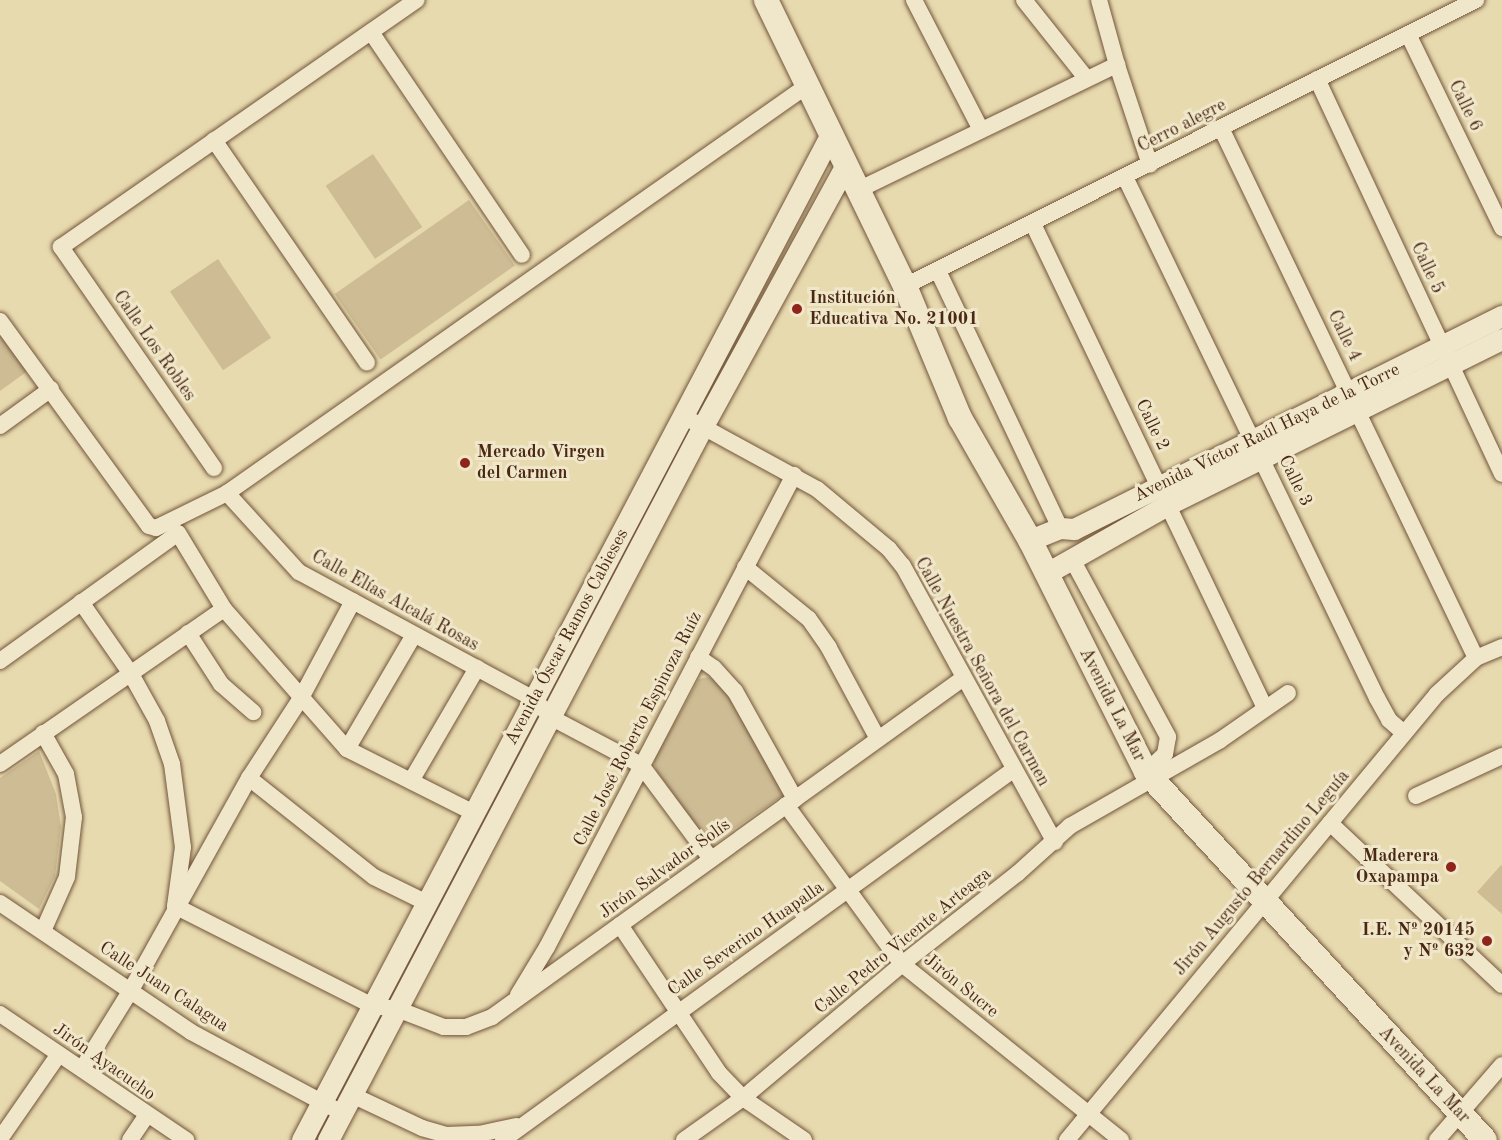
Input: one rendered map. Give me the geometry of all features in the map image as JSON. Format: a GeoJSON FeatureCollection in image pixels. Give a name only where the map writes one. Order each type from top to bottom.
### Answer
{"type":"FeatureCollection","features":[{"type":"Feature","properties":{"kind":"main road","name":"Avenida La Mar"},"geometry":{"type":"LineString","coordinates":[[766,0],[906,286],[960,418],[1030,540],[1149,776],[1485,1140]]}},
{"type":"Feature","properties":{"kind":"street"},"geometry":{"type":"LineString","coordinates":[[367,363],[214,140],[417,0]]}},
{"type":"Feature","properties":{"kind":"street"},"geometry":{"type":"LineString","coordinates":[[914,0],[981,130]]}},
{"type":"Feature","properties":{"kind":"street"},"geometry":{"type":"LineString","coordinates":[[1024,0],[1086,78]]}},
{"type":"Feature","properties":{"kind":"street"},"geometry":{"type":"LineString","coordinates":[[1099,0],[1117,65],[1150,165]]}},
{"type":"Feature","properties":{"kind":"street","name":"Cerro alegre"},"geometry":{"type":"LineString","coordinates":[[906,286],[939,273],[1476,0]]}},
{"type":"Feature","properties":{"kind":"street"},"geometry":{"type":"LineString","coordinates":[[370,32],[522,255]]}},
{"type":"Feature","properties":{"kind":"street","name":"Calle 6"},"geometry":{"type":"LineString","coordinates":[[1408,34],[1502,228]]}},
{"type":"Feature","properties":{"kind":"street"},"geometry":{"type":"LineString","coordinates":[[858,190],[1117,65]]}},
{"type":"Feature","properties":{"kind":"street","name":"Calle 5"},"geometry":{"type":"LineString","coordinates":[[1317,79],[1502,474]]}},
{"type":"Feature","properties":{"kind":"street"},"geometry":{"type":"LineString","coordinates":[[0,321],[149,526],[172,523],[227,493],[808,85]]}},
{"type":"Feature","properties":{"kind":"street","name":"Calle 4"},"geometry":{"type":"LineString","coordinates":[[1221,128],[1476,658]]}},
{"type":"Feature","properties":{"kind":"street","name":"Avenida Óscar Ramos Cabieses"},"geometry":{"type":"LineString","coordinates":[[302,1140],[831,134]]}},
{"type":"Feature","properties":{"kind":"street","name":"Calle Los Robles"},"geometry":{"type":"LineString","coordinates":[[214,140],[61,247],[214,468]]}},
{"type":"Feature","properties":{"kind":"street","name":"Avenida Óscar Ramos Cabieses"},"geometry":{"type":"LineString","coordinates":[[328,1140],[552,718],[703,426],[846,165]]}},
{"type":"Feature","properties":{"kind":"street","name":"Calle 3"},"geometry":{"type":"LineString","coordinates":[[1125,177],[1377,698],[1389,720],[1404,733]]}},
{"type":"Feature","properties":{"kind":"street","name":"Calle 2"},"geometry":{"type":"LineString","coordinates":[[1034,224],[1265,708]]}},
{"type":"Feature","properties":{"kind":"street"},"geometry":{"type":"LineString","coordinates":[[939,273],[1060,528]]}},
{"type":"Feature","properties":{"kind":"street","name":"Avenida Víctor Raúl Haya de la Torre"},"geometry":{"type":"LineString","coordinates":[[1353,402],[1442,346],[1502,316]]}},
{"type":"Feature","properties":{"kind":"street","name":"Avenida Víctor Raúl Haya de la Torre"},"geometry":{"type":"LineString","coordinates":[[1030,540],[1060,528],[1074,529],[1164,496],[1353,402],[1451,365],[1502,339]]}},
{"type":"Feature","properties":{"kind":"street"},"geometry":{"type":"LineString","coordinates":[[0,426],[51,389]]}},
{"type":"Feature","properties":{"kind":"street","name":"Calle Nuestra Señora del Carmen"},"geometry":{"type":"LineString","coordinates":[[683,416],[794,475],[840,505],[889,549],[903,566],[962,679],[1055,842]]}},
{"type":"Feature","properties":{"kind":"street","name":"Calle José Roberto Espinoza Ruíz"},"geometry":{"type":"LineString","coordinates":[[514,1001],[547,947],[794,475]]}},
{"type":"Feature","properties":{"kind":"street","name":"Calle Elías Alcalá Rosas"},"geometry":{"type":"LineString","coordinates":[[227,493],[299,572],[534,699],[552,718],[641,765]]}},
{"type":"Feature","properties":{"kind":"street","name":"Avenida Víctor Raúl Haya de la Torre"},"geometry":{"type":"LineString","coordinates":[[1047,573],[1073,561],[1083,549],[1164,496]]}},
{"type":"Feature","properties":{"kind":"street"},"geometry":{"type":"LineString","coordinates":[[0,661],[178,533],[224,609],[347,749],[474,813]]}},
{"type":"Feature","properties":{"kind":"street"},"geometry":{"type":"LineString","coordinates":[[1073,561],[1168,737],[1165,754],[1149,776]]}},
{"type":"Feature","properties":{"kind":"street"},"geometry":{"type":"LineString","coordinates":[[745,567],[809,619],[829,648],[878,739]]}},
{"type":"Feature","properties":{"kind":"street"},"geometry":{"type":"LineString","coordinates":[[82,1069],[131,990],[249,778],[301,698],[353,601]]}},
{"type":"Feature","properties":{"kind":"street"},"geometry":{"type":"LineString","coordinates":[[81,602],[131,674],[157,721],[174,773],[183,847],[176,906]]}},
{"type":"Feature","properties":{"kind":"street"},"geometry":{"type":"LineString","coordinates":[[0,764],[224,609]]}},
{"type":"Feature","properties":{"kind":"street"},"geometry":{"type":"LineString","coordinates":[[188,633],[221,684],[253,712]]}},
{"type":"Feature","properties":{"kind":"street"},"geometry":{"type":"LineString","coordinates":[[347,749],[414,635]]}},
{"type":"Feature","properties":{"kind":"street","name":"Jirón Augusto Bernardino Leguía"},"geometry":{"type":"LineString","coordinates":[[1067,1140],[1262,901],[1330,824],[1437,694],[1476,658],[1502,647]]}},
{"type":"Feature","properties":{"kind":"street","name":"Jirón Sucre"},"geometry":{"type":"LineString","coordinates":[[698,657],[714,668],[735,691],[790,802],[846,891],[902,964],[1121,1140]]}},
{"type":"Feature","properties":{"kind":"street"},"geometry":{"type":"LineString","coordinates":[[411,782],[477,668]]}},
{"type":"Feature","properties":{"kind":"street","name":"Jirón Salvador Solís"},"geometry":{"type":"LineString","coordinates":[[176,906],[373,1006],[397,1009],[454,1028],[492,1017],[962,679]]}},
{"type":"Feature","properties":{"kind":"street","name":"Calle Pedro Vicente Arteaga"},"geometry":{"type":"LineString","coordinates":[[684,1140],[742,1098],[902,964],[1055,842],[1070,826],[1288,693]]}},
{"type":"Feature","properties":{"kind":"street"},"geometry":{"type":"LineString","coordinates":[[43,733],[66,774],[74,817],[68,877],[43,931]]}},
{"type":"Feature","properties":{"kind":"street"},"geometry":{"type":"LineString","coordinates":[[1416,796],[1502,756]]}},
{"type":"Feature","properties":{"kind":"street"},"geometry":{"type":"LineString","coordinates":[[641,765],[711,859]]}},
{"type":"Feature","properties":{"kind":"street","name":"Calle Severino Huapalla"},"geometry":{"type":"LineString","coordinates":[[503,1140],[1013,770]]}},
{"type":"Feature","properties":{"kind":"street"},"geometry":{"type":"LineString","coordinates":[[249,778],[374,877],[427,903]]}},
{"type":"Feature","properties":{"kind":"street"},"geometry":{"type":"LineString","coordinates":[[1330,824],[1502,985]]}},
{"type":"Feature","properties":{"kind":"street","name":"Calle Juan Calagua"},"geometry":{"type":"LineString","coordinates":[[0,903],[192,1032],[323,1103],[347,1104],[444,1137]]}},
{"type":"Feature","properties":{"kind":"street"},"geometry":{"type":"LineString","coordinates":[[620,925],[719,1073],[742,1098],[801,1139]]}},
{"type":"Feature","properties":{"kind":"street","name":"Jirón Ayacucho"},"geometry":{"type":"LineString","coordinates":[[0,1014],[82,1069],[146,1116],[186,1140]]}},
{"type":"Feature","properties":{"kind":"street"},"geometry":{"type":"LineString","coordinates":[[0,1139],[59,1054]]}},
{"type":"Feature","properties":{"kind":"street"},"geometry":{"type":"LineString","coordinates":[[1437,1140],[1502,1065]]}},
{"type":"Feature","properties":{"kind":"street"},"geometry":{"type":"LineString","coordinates":[[130,1140],[146,1116]]}},
{"type":"Feature","properties":{"kind":"street"},"geometry":{"type":"LineString","coordinates":[[444,1137],[497,1132],[525,1123]]}},
{"type":"Feature","properties":{"kind":"shaded area"},"geometry":{"type":"Polygon","coordinates":[[[373,154],[422,227],[375,259],[326,186],[373,154]]]}},
{"type":"Feature","properties":{"kind":"shaded area"},"geometry":{"type":"Polygon","coordinates":[[[469,200],[515,266],[381,360],[335,294],[469,200]]]}},
{"type":"Feature","properties":{"kind":"shaded area"},"geometry":{"type":"Polygon","coordinates":[[[218,259],[271,338],[223,370],[170,291],[218,259]]]}},
{"type":"Feature","properties":{"kind":"shaded area"},"geometry":{"type":"Polygon","coordinates":[[[0,330],[29,370],[0,391],[0,330]]]}},
{"type":"Feature","properties":{"kind":"shaded area"},"geometry":{"type":"Polygon","coordinates":[[[708,677],[716,680],[747,723],[785,794],[710,845],[656,770],[654,760],[699,679],[708,677]]]}},
{"type":"Feature","properties":{"kind":"shaded area"},"geometry":{"type":"Polygon","coordinates":[[[39,751],[56,794],[61,827],[55,876],[39,909],[0,881],[0,778],[39,751]]]}},
{"type":"Feature","properties":{"kind":"shaded area"},"geometry":{"type":"Polygon","coordinates":[[[1502,866],[1502,914],[1477,892],[1502,866]]]}},
{"type":"Feature","properties":{"kind":"place","name":"Institución Educativa No. 21001"},"geometry":{"type":"Point","coordinates":[797,309]}},
{"type":"Feature","properties":{"kind":"place","name":"Mercado Virgen del Carmen"},"geometry":{"type":"Point","coordinates":[465,463]}},
{"type":"Feature","properties":{"kind":"place","name":"Maderera Oxapampa"},"geometry":{"type":"Point","coordinates":[1451,867]}},
{"type":"Feature","properties":{"kind":"place","name":"I.E. Nº 20145 y Nº 632"},"geometry":{"type":"Point","coordinates":[1487,941]}}]}
